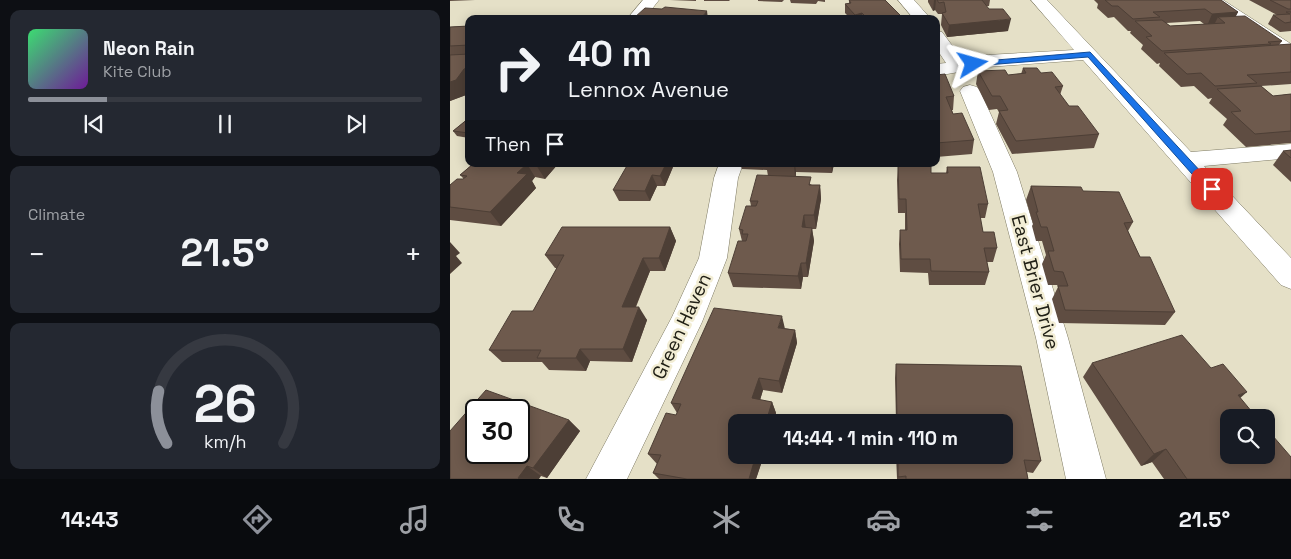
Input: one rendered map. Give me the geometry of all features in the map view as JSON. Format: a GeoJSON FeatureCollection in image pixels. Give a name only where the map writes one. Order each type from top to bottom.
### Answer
{"type":"FeatureCollection","features":[{"type":"Feature","properties":{"kind":"street"},"geometry":{"type":"LineString","coordinates":[[638,15],[651,0]]}},
{"type":"Feature","properties":{"kind":"street"},"geometry":{"type":"LineString","coordinates":[[906,0],[919,15]]}},
{"type":"Feature","properties":{"kind":"street"},"geometry":{"type":"LineString","coordinates":[[1039,0],[1291,277]]}},
{"type":"Feature","properties":{"kind":"street"},"geometry":{"type":"LineString","coordinates":[[1213,0],[1291,52]]}},
{"type":"Feature","properties":{"kind":"street","name":"East Brier Drive"},"geometry":{"type":"LineString","coordinates":[[940,42],[965,79],[1005,172],[1052,338],[1086,479]]}},
{"type":"Feature","properties":{"kind":"street"},"geometry":{"type":"LineString","coordinates":[[940,71],[965,79],[987,62],[1090,54]]}},
{"type":"Feature","properties":{"kind":"street"},"geometry":{"type":"LineString","coordinates":[[1185,160],[1291,151]]}},
{"type":"Feature","properties":{"kind":"street","name":"Green Haven"},"geometry":{"type":"LineString","coordinates":[[606,479],[686,322],[712,258],[726,178],[730,167]]}},
{"type":"Feature","properties":{"kind":"building"},"geometry":{"type":"Polygon","coordinates":[[[849,0],[885,0],[900,15],[864,15],[862,13],[855,15],[845,4],[851,3],[849,0]]]}},
{"type":"Feature","properties":{"kind":"building"},"geometry":{"type":"Polygon","coordinates":[[[937,0],[982,0],[989,9],[1003,9],[1011,19],[949,25],[942,13],[946,12],[944,2],[939,3],[937,0]]]}},
{"type":"Feature","properties":{"kind":"building"},"geometry":{"type":"Polygon","coordinates":[[[1105,0],[1221,0],[1238,12],[1212,14],[1205,9],[1153,12],[1160,17],[1133,19],[1118,6],[1112,6],[1105,0]]]}},
{"type":"Feature","properties":{"kind":"building"},"geometry":{"type":"Polygon","coordinates":[[[1270,0],[1291,0],[1291,9],[1288,9],[1270,0]]]}},
{"type":"Feature","properties":{"kind":"building"},"geometry":{"type":"Polygon","coordinates":[[[665,7],[707,11],[704,15],[637,15],[645,8],[662,9],[665,7]]]}},
{"type":"Feature","properties":{"kind":"building"},"geometry":{"type":"Polygon","coordinates":[[[1286,12],[1291,12],[1291,22],[1285,23],[1273,15],[1290,14],[1286,12]]]}},
{"type":"Feature","properties":{"kind":"building"},"geometry":{"type":"Polygon","coordinates":[[[1245,16],[1282,41],[1268,42],[1271,44],[1162,51],[1146,37],[1152,36],[1135,21],[1162,20],[1170,26],[1225,23],[1218,17],[1245,16]]]}},
{"type":"Feature","properties":{"kind":"building"},"geometry":{"type":"Polygon","coordinates":[[[465,26],[465,45],[450,46],[450,27],[465,26]]]}},
{"type":"Feature","properties":{"kind":"building"},"geometry":{"type":"Polygon","coordinates":[[[1291,44],[1291,72],[1247,75],[1257,83],[1215,86],[1201,73],[1187,74],[1164,53],[1291,44]]]}},
{"type":"Feature","properties":{"kind":"building"},"geometry":{"type":"Polygon","coordinates":[[[465,54],[465,69],[456,80],[450,82],[450,55],[465,54]]]}},
{"type":"Feature","properties":{"kind":"building"},"geometry":{"type":"Polygon","coordinates":[[[1023,68],[1037,68],[1041,73],[1052,72],[1063,86],[1055,87],[1069,106],[1078,106],[1099,134],[1016,141],[999,111],[1008,110],[1000,96],[992,96],[978,71],[1005,70],[1008,75],[1026,73],[1023,68]]]}},
{"type":"Feature","properties":{"kind":"building"},"geometry":{"type":"Polygon","coordinates":[[[945,74],[954,96],[946,97],[953,114],[962,113],[974,140],[940,143],[940,75],[945,74]]]}},
{"type":"Feature","properties":{"kind":"building"},"geometry":{"type":"Polygon","coordinates":[[[1261,86],[1273,96],[1291,94],[1291,131],[1255,134],[1231,112],[1241,111],[1217,89],[1261,86]]]}},
{"type":"Feature","properties":{"kind":"building"},"geometry":{"type":"Polygon","coordinates":[[[465,121],[465,132],[453,131],[465,121]]]}},
{"type":"Feature","properties":{"kind":"building"},"geometry":{"type":"Polygon","coordinates":[[[1291,150],[1291,158],[1283,151],[1291,150]]]}},
{"type":"Feature","properties":{"kind":"building"},"geometry":{"type":"Polygon","coordinates":[[[469,167],[524,167],[517,173],[527,174],[490,212],[450,207],[450,185],[457,179],[463,179],[467,176],[460,175],[469,167]]]}},
{"type":"Feature","properties":{"kind":"building"},"geometry":{"type":"Polygon","coordinates":[[[626,167],[664,167],[660,176],[652,175],[645,191],[613,190],[626,167]]]}},
{"type":"Feature","properties":{"kind":"building"},"geometry":{"type":"Polygon","coordinates":[[[898,167],[931,167],[931,173],[948,173],[947,167],[980,167],[988,204],[978,204],[983,232],[994,232],[997,248],[984,248],[989,272],[931,271],[930,259],[901,259],[900,230],[907,230],[906,199],[899,199],[898,167]]]}},
{"type":"Feature","properties":{"kind":"building"},"geometry":{"type":"Polygon","coordinates":[[[757,175],[811,177],[809,185],[820,185],[814,215],[804,215],[802,227],[812,228],[806,263],[801,263],[798,276],[728,273],[738,241],[746,241],[748,234],[742,234],[743,230],[739,229],[746,206],[756,206],[758,201],[750,201],[757,175]]]}},
{"type":"Feature","properties":{"kind":"building"},"geometry":{"type":"Polygon","coordinates":[[[1031,186],[1081,187],[1083,191],[1119,192],[1133,222],[1124,223],[1140,257],[1150,257],[1175,312],[1065,310],[1058,286],[1068,286],[1063,272],[1054,271],[1048,251],[1054,251],[1047,227],[1041,227],[1031,186]]]}},
{"type":"Feature","properties":{"kind":"building"},"geometry":{"type":"Polygon","coordinates":[[[562,227],[670,227],[659,258],[643,258],[622,307],[639,307],[623,349],[580,349],[576,358],[537,358],[541,350],[489,350],[512,311],[533,311],[564,255],[545,255],[562,227]]]}},
{"type":"Feature","properties":{"kind":"building"},"geometry":{"type":"Polygon","coordinates":[[[714,308],[782,316],[778,328],[795,330],[779,381],[759,378],[752,398],[772,402],[768,414],[728,414],[728,464],[753,464],[749,479],[687,479],[653,473],[661,455],[648,454],[666,413],[676,415],[681,404],[671,403],[714,308]]]}},
{"type":"Feature","properties":{"kind":"building"},"geometry":{"type":"Polygon","coordinates":[[[1182,335],[1211,368],[1223,364],[1247,392],[1238,395],[1250,409],[1220,409],[1220,464],[1275,464],[1275,438],[1291,457],[1291,479],[1187,479],[1166,449],[1154,454],[1092,363],[1182,335]]]}},
{"type":"Feature","properties":{"kind":"building"},"geometry":{"type":"Polygon","coordinates":[[[896,364],[1021,366],[1041,461],[1024,460],[1028,479],[906,479],[906,476],[898,477],[898,464],[1013,464],[1013,414],[897,414],[896,364]]]}},
{"type":"Feature","properties":{"kind":"building"},"geometry":{"type":"Polygon","coordinates":[[[486,390],[511,399],[478,399],[486,390]]]}},
{"type":"Feature","properties":{"kind":"building"},"geometry":{"type":"Polygon","coordinates":[[[530,406],[569,420],[533,468],[527,466],[519,479],[450,479],[450,431],[465,414],[465,464],[530,464],[530,406]]]}},
{"type":"Feature","properties":{"kind":"route"},"geometry":{"type":"LineString","coordinates":[[973,64],[1090,54],[1212,189]]}}]}
